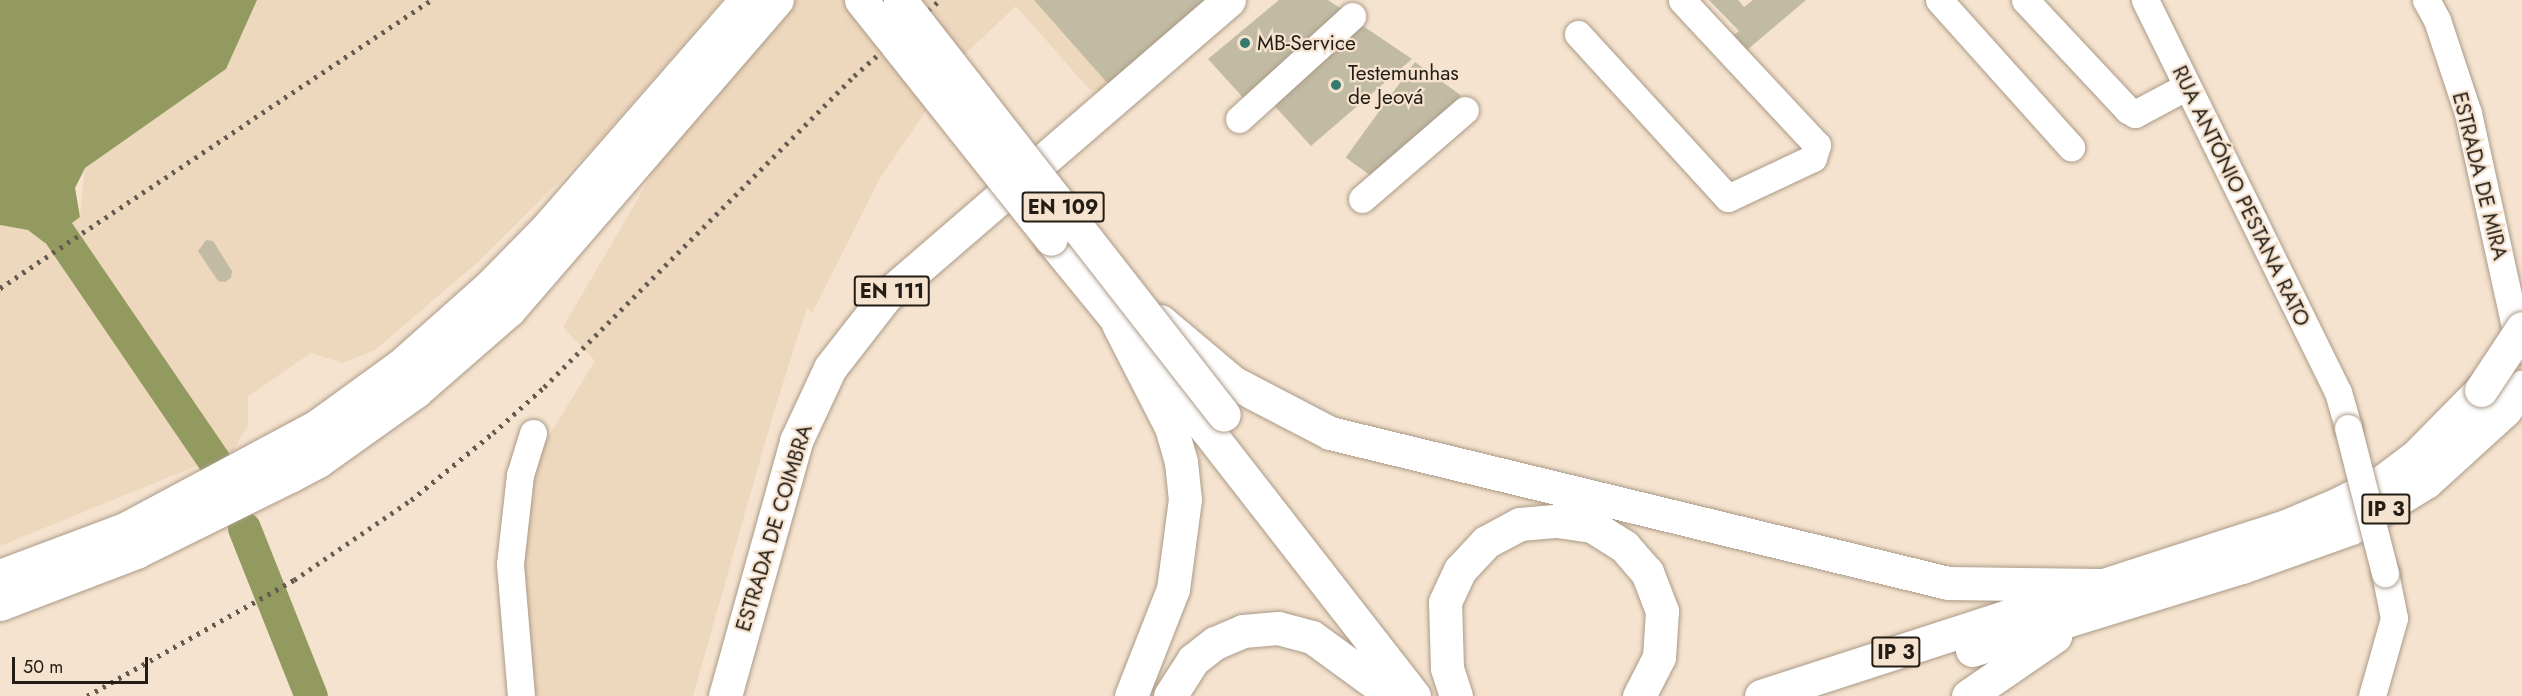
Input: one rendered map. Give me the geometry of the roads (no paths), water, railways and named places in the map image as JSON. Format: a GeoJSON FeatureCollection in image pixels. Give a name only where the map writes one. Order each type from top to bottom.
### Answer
{"type":"FeatureCollection","features":[{"type":"Feature","properties":{"kind":"main road"},"geometry":{"type":"LineString","coordinates":[[0,576],[125,529],[317,426],[400,366],[490,286],[547,228],[746,0]]}},
{"type":"Feature","properties":{"kind":"main road"},"geometry":{"type":"LineString","coordinates":[[0,603],[136,552],[318,461],[416,391],[509,309],[777,0]]}},
{"type":"Feature","properties":{"kind":"main road","name":"EN 109"},"geometry":{"type":"LineString","coordinates":[[861,0],[1128,313],[1215,423],[1441,696]]}},
{"type":"Feature","properties":{"kind":"main road","name":"EN 109"},"geometry":{"type":"LineString","coordinates":[[900,0],[1128,313]]}},
{"type":"Feature","properties":{"kind":"main road","name":"ESTRADA DE COIMBRA"},"geometry":{"type":"LineString","coordinates":[[725,696],[796,441],[830,368],[886,296],[1229,0]]}},
{"type":"Feature","properties":{"kind":"main road"},"geometry":{"type":"LineString","coordinates":[[1128,313],[1234,383],[1277,408],[1330,433],[1948,583],[2104,595]]}},
{"type":"Feature","properties":{"kind":"main road"},"geometry":{"type":"LineString","coordinates":[[1128,313],[1171,427],[1181,462],[1185,499],[1173,589],[1131,696]]}},
{"type":"Feature","properties":{"kind":"main road","name":"IP 3"},"geometry":{"type":"LineString","coordinates":[[1831,696],[2275,530],[2338,504],[2383,481],[2503,396],[2522,328]]}},
{"type":"Feature","properties":{"kind":"main road","name":"EN 109"},"geometry":{"type":"LineString","coordinates":[[1215,423],[1414,696]]}},
{"type":"Feature","properties":{"kind":"main road"},"geometry":{"type":"LineString","coordinates":[[1456,696],[1447,668],[1445,602],[1460,570],[1486,542],[1520,524],[1557,521],[1592,526],[1624,546],[1647,572],[1662,611],[1659,657],[1639,696]]}},
{"type":"Feature","properties":{"kind":"main road"},"geometry":{"type":"LineString","coordinates":[[1968,696],[2046,641],[2104,595]]}},
{"type":"Feature","properties":{"kind":"main road","name":"IP 3"},"geometry":{"type":"LineString","coordinates":[[1761,696],[2104,595]]}},
{"type":"Feature","properties":{"kind":"main road"},"geometry":{"type":"LineString","coordinates":[[1170,696],[1193,660],[1215,643],[1243,631],[1278,628],[1312,637],[1393,696]]}},
{"type":"Feature","properties":{"kind":"street"},"geometry":{"type":"LineString","coordinates":[[1578,34],[1728,198],[1813,158],[1817,145],[1682,0]]}},
{"type":"Feature","properties":{"kind":"street"},"geometry":{"type":"LineString","coordinates":[[1939,0],[2071,147]]}},
{"type":"Feature","properties":{"kind":"street"},"geometry":{"type":"LineString","coordinates":[[2025,0],[2128,110],[2135,114],[2187,86]]}},
{"type":"Feature","properties":{"kind":"street","name":"RUA ANTÓNIO PESTANA RATO"},"geometry":{"type":"LineString","coordinates":[[2145,0],[2338,392],[2385,573],[2394,618],[2372,696]]}},
{"type":"Feature","properties":{"kind":"street","name":"ESTRADA DE MIRA"},"geometry":{"type":"LineString","coordinates":[[2426,0],[2438,20],[2468,113],[2522,356]]}},
{"type":"Feature","properties":{"kind":"street"},"geometry":{"type":"LineString","coordinates":[[1239,119],[1352,16]]}},
{"type":"Feature","properties":{"kind":"street"},"geometry":{"type":"LineString","coordinates":[[1362,199],[1465,110]]}},
{"type":"Feature","properties":{"kind":"street"},"geometry":{"type":"LineString","coordinates":[[317,426],[318,461]]}},
{"type":"Feature","properties":{"kind":"street"},"geometry":{"type":"LineString","coordinates":[[521,696],[510,564],[520,475],[533,433]]}},
{"type":"Feature","properties":{"kind":"waterway"},"geometry":{"type":"LineString","coordinates":[[0,147],[214,461]]}},
{"type":"Feature","properties":{"kind":"waterway"},"geometry":{"type":"LineString","coordinates":[[244,528],[311,696]]}},
{"type":"Feature","properties":{"kind":"railway"},"geometry":{"type":"LineString","coordinates":[[0,288],[431,0]]}},
{"type":"Feature","properties":{"kind":"railway"},"geometry":{"type":"LineString","coordinates":[[87,696],[294,580],[411,500],[493,433],[544,387],[854,76],[940,0]]}},
{"type":"Feature","properties":{"kind":"place","name":"MB-Service"},"geometry":{"type":"Point","coordinates":[1245,43]}},
{"type":"Feature","properties":{"kind":"place","name":"Testemunhas de Jeová"},"geometry":{"type":"Point","coordinates":[1336,85]}}]}
